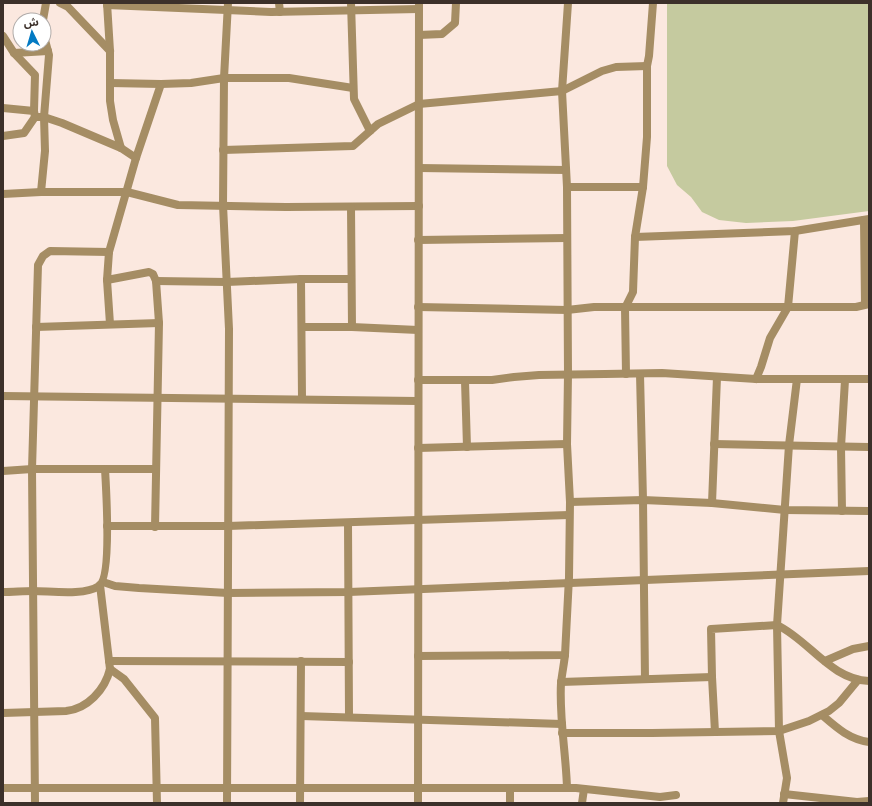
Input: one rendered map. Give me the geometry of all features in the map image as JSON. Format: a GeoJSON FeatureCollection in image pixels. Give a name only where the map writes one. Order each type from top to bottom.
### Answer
{"type":"FeatureCollection","features":[{"type":"Feature","properties":{"kind":"street"},"geometry":{"type":"LineString","coordinates":[[60,3],[68,7],[110,50]]}},
{"type":"Feature","properties":{"kind":"street"},"geometry":{"type":"LineString","coordinates":[[279,3],[280,12]]}},
{"type":"Feature","properties":{"kind":"street"},"geometry":{"type":"LineString","coordinates":[[419,35],[442,34],[455,23],[456,3]]}},
{"type":"Feature","properties":{"kind":"street"},"geometry":{"type":"LineString","coordinates":[[567,788],[562,733],[561,682],[565,655],[570,502],[567,444],[567,187],[562,92],[568,3]]}},
{"type":"Feature","properties":{"kind":"street"},"geometry":{"type":"LineString","coordinates":[[626,374],[625,308],[632,292],[635,237],[643,187],[647,137],[647,66],[653,3]]}},
{"type":"Feature","properties":{"kind":"street"},"geometry":{"type":"LineString","coordinates":[[121,148],[113,120],[110,101],[110,50],[107,4],[228,7],[280,12],[351,7],[419,6],[418,803]]}},
{"type":"Feature","properties":{"kind":"street"},"geometry":{"type":"LineString","coordinates":[[227,803],[229,328],[223,205],[223,150],[224,78],[228,7]]}},
{"type":"Feature","properties":{"kind":"street"},"geometry":{"type":"LineString","coordinates":[[351,7],[354,99],[370,131]]}},
{"type":"Feature","properties":{"kind":"street"},"geometry":{"type":"LineString","coordinates":[[3,36],[14,53],[35,75],[48,77]]}},
{"type":"Feature","properties":{"kind":"street"},"geometry":{"type":"LineString","coordinates":[[14,53],[31,52]]}},
{"type":"Feature","properties":{"kind":"street"},"geometry":{"type":"LineString","coordinates":[[3,136],[24,133],[38,115],[48,77],[48,52]]}},
{"type":"Feature","properties":{"kind":"street"},"geometry":{"type":"LineString","coordinates":[[223,150],[354,146],[378,124],[419,104],[562,92],[602,71],[616,67],[647,66]]}},
{"type":"Feature","properties":{"kind":"street"},"geometry":{"type":"LineString","coordinates":[[35,75],[38,115],[45,151],[41,192]]}},
{"type":"Feature","properties":{"kind":"street"},"geometry":{"type":"LineString","coordinates":[[110,83],[161,84],[191,83],[224,78],[289,78],[353,88]]}},
{"type":"Feature","properties":{"kind":"street"},"geometry":{"type":"LineString","coordinates":[[110,324],[107,280],[109,252],[136,158],[161,84]]}},
{"type":"Feature","properties":{"kind":"street"},"geometry":{"type":"LineString","coordinates":[[3,108],[38,115],[62,123],[121,148],[136,158]]}},
{"type":"Feature","properties":{"kind":"street"},"geometry":{"type":"LineString","coordinates":[[419,168],[566,170]]}},
{"type":"Feature","properties":{"kind":"street"},"geometry":{"type":"LineString","coordinates":[[567,187],[643,187]]}},
{"type":"Feature","properties":{"kind":"street"},"geometry":{"type":"LineString","coordinates":[[3,194],[41,192],[127,192],[178,205],[351,207],[419,206]]}},
{"type":"Feature","properties":{"kind":"street"},"geometry":{"type":"LineString","coordinates":[[351,207],[352,327]]}},
{"type":"Feature","properties":{"kind":"street"},"geometry":{"type":"LineString","coordinates":[[418,307],[567,310],[594,307],[856,307],[867,304],[866,219],[795,231],[635,237]]}},
{"type":"Feature","properties":{"kind":"street"},"geometry":{"type":"LineString","coordinates":[[756,379],[770,338],[788,307],[795,231]]}},
{"type":"Feature","properties":{"kind":"street"},"geometry":{"type":"LineString","coordinates":[[418,240],[567,238]]}},
{"type":"Feature","properties":{"kind":"street"},"geometry":{"type":"LineString","coordinates":[[35,803],[32,469],[38,264],[46,253],[54,251],[109,252]]}},
{"type":"Feature","properties":{"kind":"street"},"geometry":{"type":"LineString","coordinates":[[107,280],[149,272],[153,274],[156,281],[159,323],[155,527]]}},
{"type":"Feature","properties":{"kind":"street"},"geometry":{"type":"LineString","coordinates":[[156,281],[227,282],[301,279],[352,279]]}},
{"type":"Feature","properties":{"kind":"street"},"geometry":{"type":"LineString","coordinates":[[301,279],[302,399]]}},
{"type":"Feature","properties":{"kind":"street"},"geometry":{"type":"LineString","coordinates":[[36,327],[159,323]]}},
{"type":"Feature","properties":{"kind":"street"},"geometry":{"type":"LineString","coordinates":[[302,327],[352,327],[418,330]]}},
{"type":"Feature","properties":{"kind":"street"},"geometry":{"type":"LineString","coordinates":[[418,380],[465,381],[492,380],[538,375],[662,373],[756,379],[869,379]]}},
{"type":"Feature","properties":{"kind":"street"},"geometry":{"type":"LineString","coordinates":[[640,374],[645,679]]}},
{"type":"Feature","properties":{"kind":"street"},"geometry":{"type":"LineString","coordinates":[[712,503],[717,377]]}},
{"type":"Feature","properties":{"kind":"street"},"geometry":{"type":"LineString","coordinates":[[783,803],[786,773],[779,731],[777,625],[789,445],[797,379]]}},
{"type":"Feature","properties":{"kind":"street"},"geometry":{"type":"LineString","coordinates":[[842,511],[841,447],[845,380]]}},
{"type":"Feature","properties":{"kind":"street"},"geometry":{"type":"LineString","coordinates":[[465,381],[467,447]]}},
{"type":"Feature","properties":{"kind":"street"},"geometry":{"type":"LineString","coordinates":[[3,396],[33,395],[418,401]]}},
{"type":"Feature","properties":{"kind":"street"},"geometry":{"type":"LineString","coordinates":[[418,448],[567,444]]}},
{"type":"Feature","properties":{"kind":"street"},"geometry":{"type":"LineString","coordinates":[[714,444],[841,447],[869,446]]}},
{"type":"Feature","properties":{"kind":"street"},"geometry":{"type":"LineString","coordinates":[[3,471],[32,469],[156,470]]}},
{"type":"Feature","properties":{"kind":"street"},"geometry":{"type":"LineString","coordinates":[[3,713],[75,710],[89,702],[107,678],[110,665],[101,584],[106,573],[107,557],[105,469]]}},
{"type":"Feature","properties":{"kind":"street"},"geometry":{"type":"LineString","coordinates":[[570,502],[643,500],[712,503],[785,510],[869,511]]}},
{"type":"Feature","properties":{"kind":"street"},"geometry":{"type":"LineString","coordinates":[[107,526],[228,526],[569,515]]}},
{"type":"Feature","properties":{"kind":"street"},"geometry":{"type":"LineString","coordinates":[[348,522],[349,717]]}},
{"type":"Feature","properties":{"kind":"street"},"geometry":{"type":"LineString","coordinates":[[3,592],[81,591],[101,584],[139,588],[228,593],[349,592],[869,571]]}},
{"type":"Feature","properties":{"kind":"street"},"geometry":{"type":"LineString","coordinates":[[715,732],[711,629],[777,625],[787,630],[825,661],[847,675],[858,680],[869,681]]}},
{"type":"Feature","properties":{"kind":"street"},"geometry":{"type":"LineString","coordinates":[[825,661],[853,649],[869,646]]}},
{"type":"Feature","properties":{"kind":"street"},"geometry":{"type":"LineString","coordinates":[[418,656],[565,655]]}},
{"type":"Feature","properties":{"kind":"street"},"geometry":{"type":"LineString","coordinates":[[110,665],[228,661],[349,662]]}},
{"type":"Feature","properties":{"kind":"street"},"geometry":{"type":"LineString","coordinates":[[300,803],[301,661]]}},
{"type":"Feature","properties":{"kind":"street"},"geometry":{"type":"LineString","coordinates":[[110,665],[124,679],[156,718],[157,803]]}},
{"type":"Feature","properties":{"kind":"street"},"geometry":{"type":"LineString","coordinates":[[561,682],[712,677]]}},
{"type":"Feature","properties":{"kind":"street"},"geometry":{"type":"LineString","coordinates":[[562,733],[779,731],[822,715],[839,704],[858,680]]}},
{"type":"Feature","properties":{"kind":"street"},"geometry":{"type":"LineString","coordinates":[[822,715],[844,734],[856,740],[869,742]]}},
{"type":"Feature","properties":{"kind":"street"},"geometry":{"type":"LineString","coordinates":[[301,716],[562,724]]}},
{"type":"Feature","properties":{"kind":"street"},"geometry":{"type":"LineString","coordinates":[[3,788],[567,788],[660,800],[676,795]]}},
{"type":"Feature","properties":{"kind":"street"},"geometry":{"type":"LineString","coordinates":[[510,788],[510,803]]}},
{"type":"Feature","properties":{"kind":"street"},"geometry":{"type":"LineString","coordinates":[[582,803],[584,789]]}},
{"type":"Feature","properties":{"kind":"street"},"geometry":{"type":"LineString","coordinates":[[784,794],[857,802],[869,801]]}},
{"type":"Feature","properties":{"kind":"green space"},"geometry":{"type":"Polygon","coordinates":[[[667,3],[869,3],[869,211],[793,221],[746,223],[719,220],[702,212],[691,197],[677,185],[667,166],[667,3]]]}}]}
